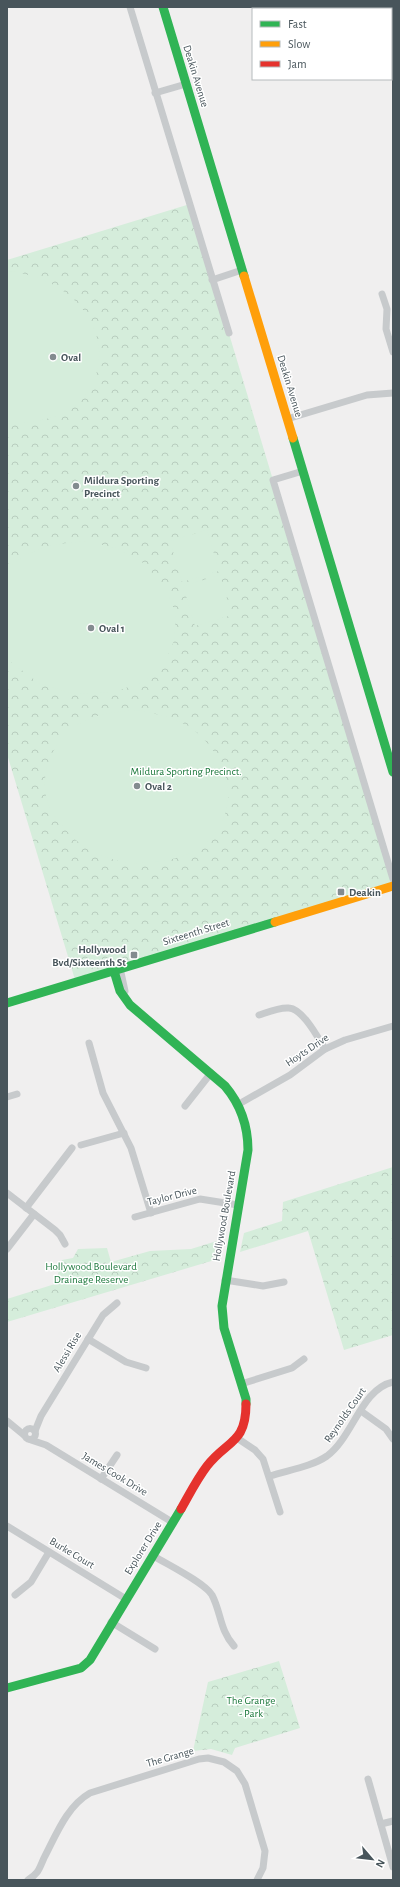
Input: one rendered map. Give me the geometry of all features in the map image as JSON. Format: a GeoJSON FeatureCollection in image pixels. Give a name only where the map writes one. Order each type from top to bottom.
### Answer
{"type":"FeatureCollection","features":[{"type":"Feature","properties":{"kind":"main road","name":"Deakin Avenue"},"geometry":{"type":"LineString","coordinates":[[163,7],[393,772]]}},
{"type":"Feature","properties":{"kind":"main road","name":"Sixteenth Street"},"geometry":{"type":"LineString","coordinates":[[7,1003],[393,886]]}},
{"type":"Feature","properties":{"kind":"main road","name":"Hollywood Boulevard"},"geometry":{"type":"LineString","coordinates":[[117,969],[120,991],[134,1009],[211,1073],[231,1093],[239,1104],[244,1119],[248,1141],[222,1306],[222,1317],[246,1399],[246,1417],[243,1428],[237,1438],[206,1467]]}},
{"type":"Feature","properties":{"kind":"main road","name":"Explorer Drive"},"geometry":{"type":"LineString","coordinates":[[7,1688],[64,1671],[76,1670],[86,1665],[206,1467]]}},
{"type":"Feature","properties":{"kind":"street"},"geometry":{"type":"LineString","coordinates":[[130,7],[228,333]]}},
{"type":"Feature","properties":{"kind":"street"},"geometry":{"type":"LineString","coordinates":[[155,93],[186,84]]}},
{"type":"Feature","properties":{"kind":"street"},"geometry":{"type":"LineString","coordinates":[[212,280],[242,270]]}},
{"type":"Feature","properties":{"kind":"street"},"geometry":{"type":"LineString","coordinates":[[382,294],[387,309],[386,329],[393,349]]}},
{"type":"Feature","properties":{"kind":"street"},"geometry":{"type":"LineString","coordinates":[[287,419],[366,395],[393,393]]}},
{"type":"Feature","properties":{"kind":"street"},"geometry":{"type":"LineString","coordinates":[[303,471],[273,480],[393,886]]}},
{"type":"Feature","properties":{"kind":"street"},"geometry":{"type":"LineString","coordinates":[[259,1015],[283,1008],[295,1009],[303,1016],[325,1049]]}},
{"type":"Feature","properties":{"kind":"street","name":"Hoyts Drive"},"geometry":{"type":"LineString","coordinates":[[239,1104],[290,1075],[325,1049],[345,1040],[393,1026]]}},
{"type":"Feature","properties":{"kind":"street"},"geometry":{"type":"LineString","coordinates":[[89,1043],[103,1093],[134,1153],[151,1213]]}},
{"type":"Feature","properties":{"kind":"street"},"geometry":{"type":"LineString","coordinates":[[185,1106],[211,1073]]}},
{"type":"Feature","properties":{"kind":"street"},"geometry":{"type":"LineString","coordinates":[[7,1097],[17,1094]]}},
{"type":"Feature","properties":{"kind":"street"},"geometry":{"type":"LineString","coordinates":[[81,1145],[124,1133]]}},
{"type":"Feature","properties":{"kind":"street"},"geometry":{"type":"LineString","coordinates":[[26,1208],[72,1148]]}},
{"type":"Feature","properties":{"kind":"street"},"geometry":{"type":"LineString","coordinates":[[7,1193],[55,1230],[65,1244]]}},
{"type":"Feature","properties":{"kind":"street","name":"Taylor Drive"},"geometry":{"type":"LineString","coordinates":[[136,1217],[200,1199],[238,1205]]}},
{"type":"Feature","properties":{"kind":"street"},"geometry":{"type":"LineString","coordinates":[[7,1249],[34,1214]]}},
{"type":"Feature","properties":{"kind":"street"},"geometry":{"type":"LineString","coordinates":[[225,1280],[263,1286],[284,1282]]}},
{"type":"Feature","properties":{"kind":"street","name":"Alessi Rise"},"geometry":{"type":"LineString","coordinates":[[31,1433],[103,1315],[117,1303]]}},
{"type":"Feature","properties":{"kind":"street"},"geometry":{"type":"LineString","coordinates":[[88,1339],[126,1362],[146,1368]]}},
{"type":"Feature","properties":{"kind":"street"},"geometry":{"type":"LineString","coordinates":[[241,1384],[292,1368],[304,1359]]}},
{"type":"Feature","properties":{"kind":"street","name":"Reynolds Court"},"geometry":{"type":"LineString","coordinates":[[270,1476],[313,1463],[327,1456],[337,1447],[377,1388],[393,1382]]}},
{"type":"Feature","properties":{"kind":"street"},"geometry":{"type":"LineString","coordinates":[[361,1411],[386,1429],[393,1439]]}},
{"type":"Feature","properties":{"kind":"street","name":"James Cook Drive"},"geometry":{"type":"LineString","coordinates":[[10,1423],[31,1433],[46,1445],[172,1522]]}},
{"type":"Feature","properties":{"kind":"street"},"geometry":{"type":"LineString","coordinates":[[237,1438],[260,1455],[270,1476],[280,1512]]}},
{"type":"Feature","properties":{"kind":"street"},"geometry":{"type":"LineString","coordinates":[[101,1479],[117,1455]]}},
{"type":"Feature","properties":{"kind":"street","name":"Burke Court"},"geometry":{"type":"LineString","coordinates":[[7,1526],[126,1599]]}},
{"type":"Feature","properties":{"kind":"street"},"geometry":{"type":"LineString","coordinates":[[16,1595],[26,1588],[31,1582],[49,1552]]}},
{"type":"Feature","properties":{"kind":"street"},"geometry":{"type":"LineString","coordinates":[[152,1555],[208,1590],[214,1600],[224,1631],[234,1646]]}},
{"type":"Feature","properties":{"kind":"street"},"geometry":{"type":"LineString","coordinates":[[111,1622],[155,1649]]}},
{"type":"Feature","properties":{"kind":"street","name":"The Grange"},"geometry":{"type":"LineString","coordinates":[[28,1880],[38,1877],[70,1810],[82,1797],[163,1769],[208,1758],[231,1766],[237,1771],[245,1784],[265,1851],[263,1868],[257,1880]]}},
{"type":"Feature","properties":{"kind":"street"},"geometry":{"type":"LineString","coordinates":[[368,1779],[393,1867]]}},
{"type":"Feature","properties":{"kind":"street"},"geometry":{"type":"LineString","coordinates":[[381,1824],[393,1821]]}},
{"type":"Feature","properties":{"kind":"green space","name":"Mildura Sporting Precinct."},"geometry":{"type":"Polygon","coordinates":[[[190,204],[393,879],[393,886],[76,983],[7,754],[7,260],[190,204]]]}},
{"type":"Feature","properties":{"kind":"green space","name":"Oval"},"geometry":{"type":"Polygon","coordinates":[[[7,271],[28,275],[45,281],[61,289],[75,300],[86,314],[94,329],[99,345],[99,363],[92,386],[83,399],[75,406],[52,418],[7,424],[7,271]]]}},
{"type":"Feature","properties":{"kind":"green space"},"geometry":{"type":"Polygon","coordinates":[[[207,530],[219,571],[182,582],[170,541],[207,530]]]}},
{"type":"Feature","properties":{"kind":"green space","name":"Oval 1"},"geometry":{"type":"Polygon","coordinates":[[[85,541],[116,548],[141,561],[165,587],[176,614],[174,641],[167,657],[157,671],[143,682],[114,692],[74,694],[39,683],[12,663],[7,655],[7,569],[34,551],[62,544],[85,541]]]}},
{"type":"Feature","properties":{"kind":"green space"},"geometry":{"type":"Polygon","coordinates":[[[220,575],[232,615],[195,626],[183,586],[220,575]]]}},
{"type":"Feature","properties":{"kind":"green space","name":"Oval 2"},"geometry":{"type":"Polygon","coordinates":[[[138,710],[181,722],[194,730],[206,741],[222,767],[227,781],[228,796],[226,810],[221,824],[204,845],[179,857],[161,861],[131,863],[114,860],[93,852],[71,835],[54,815],[48,804],[45,791],[45,778],[52,753],[67,733],[77,725],[91,718],[114,712],[138,710]]]}},
{"type":"Feature","properties":{"kind":"green space"},"geometry":{"type":"Polygon","coordinates":[[[393,1167],[393,1335],[344,1350],[308,1231],[240,1252],[244,1233],[282,1221],[283,1202],[393,1167]]]}},
{"type":"Feature","properties":{"kind":"green space","name":"Hollywood Boulevard Drainage Reserve"},"geometry":{"type":"Polygon","coordinates":[[[220,1240],[218,1259],[7,1322],[7,1299],[55,1284],[62,1260],[73,1258],[78,1249],[107,1248],[111,1262],[150,1251],[191,1249],[220,1240]]]}},
{"type":"Feature","properties":{"kind":"green space","name":"The Grange - Park"},"geometry":{"type":"Polygon","coordinates":[[[279,1661],[300,1728],[235,1748],[232,1755],[211,1749],[193,1751],[208,1682],[279,1661]]]}},
{"type":"Feature","properties":{"kind":"traffic: fast"},"geometry":{"type":"LineString","coordinates":[[163,7],[244,276]]}},
{"type":"Feature","properties":{"kind":"traffic: fast"},"geometry":{"type":"LineString","coordinates":[[293,438],[393,772]]}},
{"type":"Feature","properties":{"kind":"traffic: fast"},"geometry":{"type":"LineString","coordinates":[[7,1003],[275,922]]}},
{"type":"Feature","properties":{"kind":"traffic: fast"},"geometry":{"type":"LineString","coordinates":[[114,971],[120,991],[130,1005],[225,1086],[235,1100],[245,1124],[248,1150],[222,1306],[224,1328],[246,1399],[246,1404]]}},
{"type":"Feature","properties":{"kind":"traffic: fast"},"geometry":{"type":"LineString","coordinates":[[7,1688],[81,1668],[90,1660],[181,1509]]}},
{"type":"Feature","properties":{"kind":"traffic: slow"},"geometry":{"type":"LineString","coordinates":[[244,276],[293,438]]}},
{"type":"Feature","properties":{"kind":"traffic: slow"},"geometry":{"type":"LineString","coordinates":[[275,922],[393,886]]}},
{"type":"Feature","properties":{"kind":"traffic: jam"},"geometry":{"type":"LineString","coordinates":[[181,1509],[207,1466],[239,1434],[243,1427],[246,1404]]}},
{"type":"Feature","properties":{"kind":"place","name":"Oval"},"geometry":{"type":"Point","coordinates":[53,357]}},
{"type":"Feature","properties":{"kind":"place","name":"Mildura Sporting Precinct"},"geometry":{"type":"Point","coordinates":[76,486]}},
{"type":"Feature","properties":{"kind":"place","name":"Oval 1"},"geometry":{"type":"Point","coordinates":[91,628]}},
{"type":"Feature","properties":{"kind":"place","name":"Oval 2"},"geometry":{"type":"Point","coordinates":[137,786]}},
{"type":"Feature","properties":{"kind":"place","name":"Deakin"},"geometry":{"type":"Point","coordinates":[341,892]}},
{"type":"Feature","properties":{"kind":"place","name":"Hollywood Bvd/Sixteenth St"},"geometry":{"type":"Point","coordinates":[134,955]}}]}
